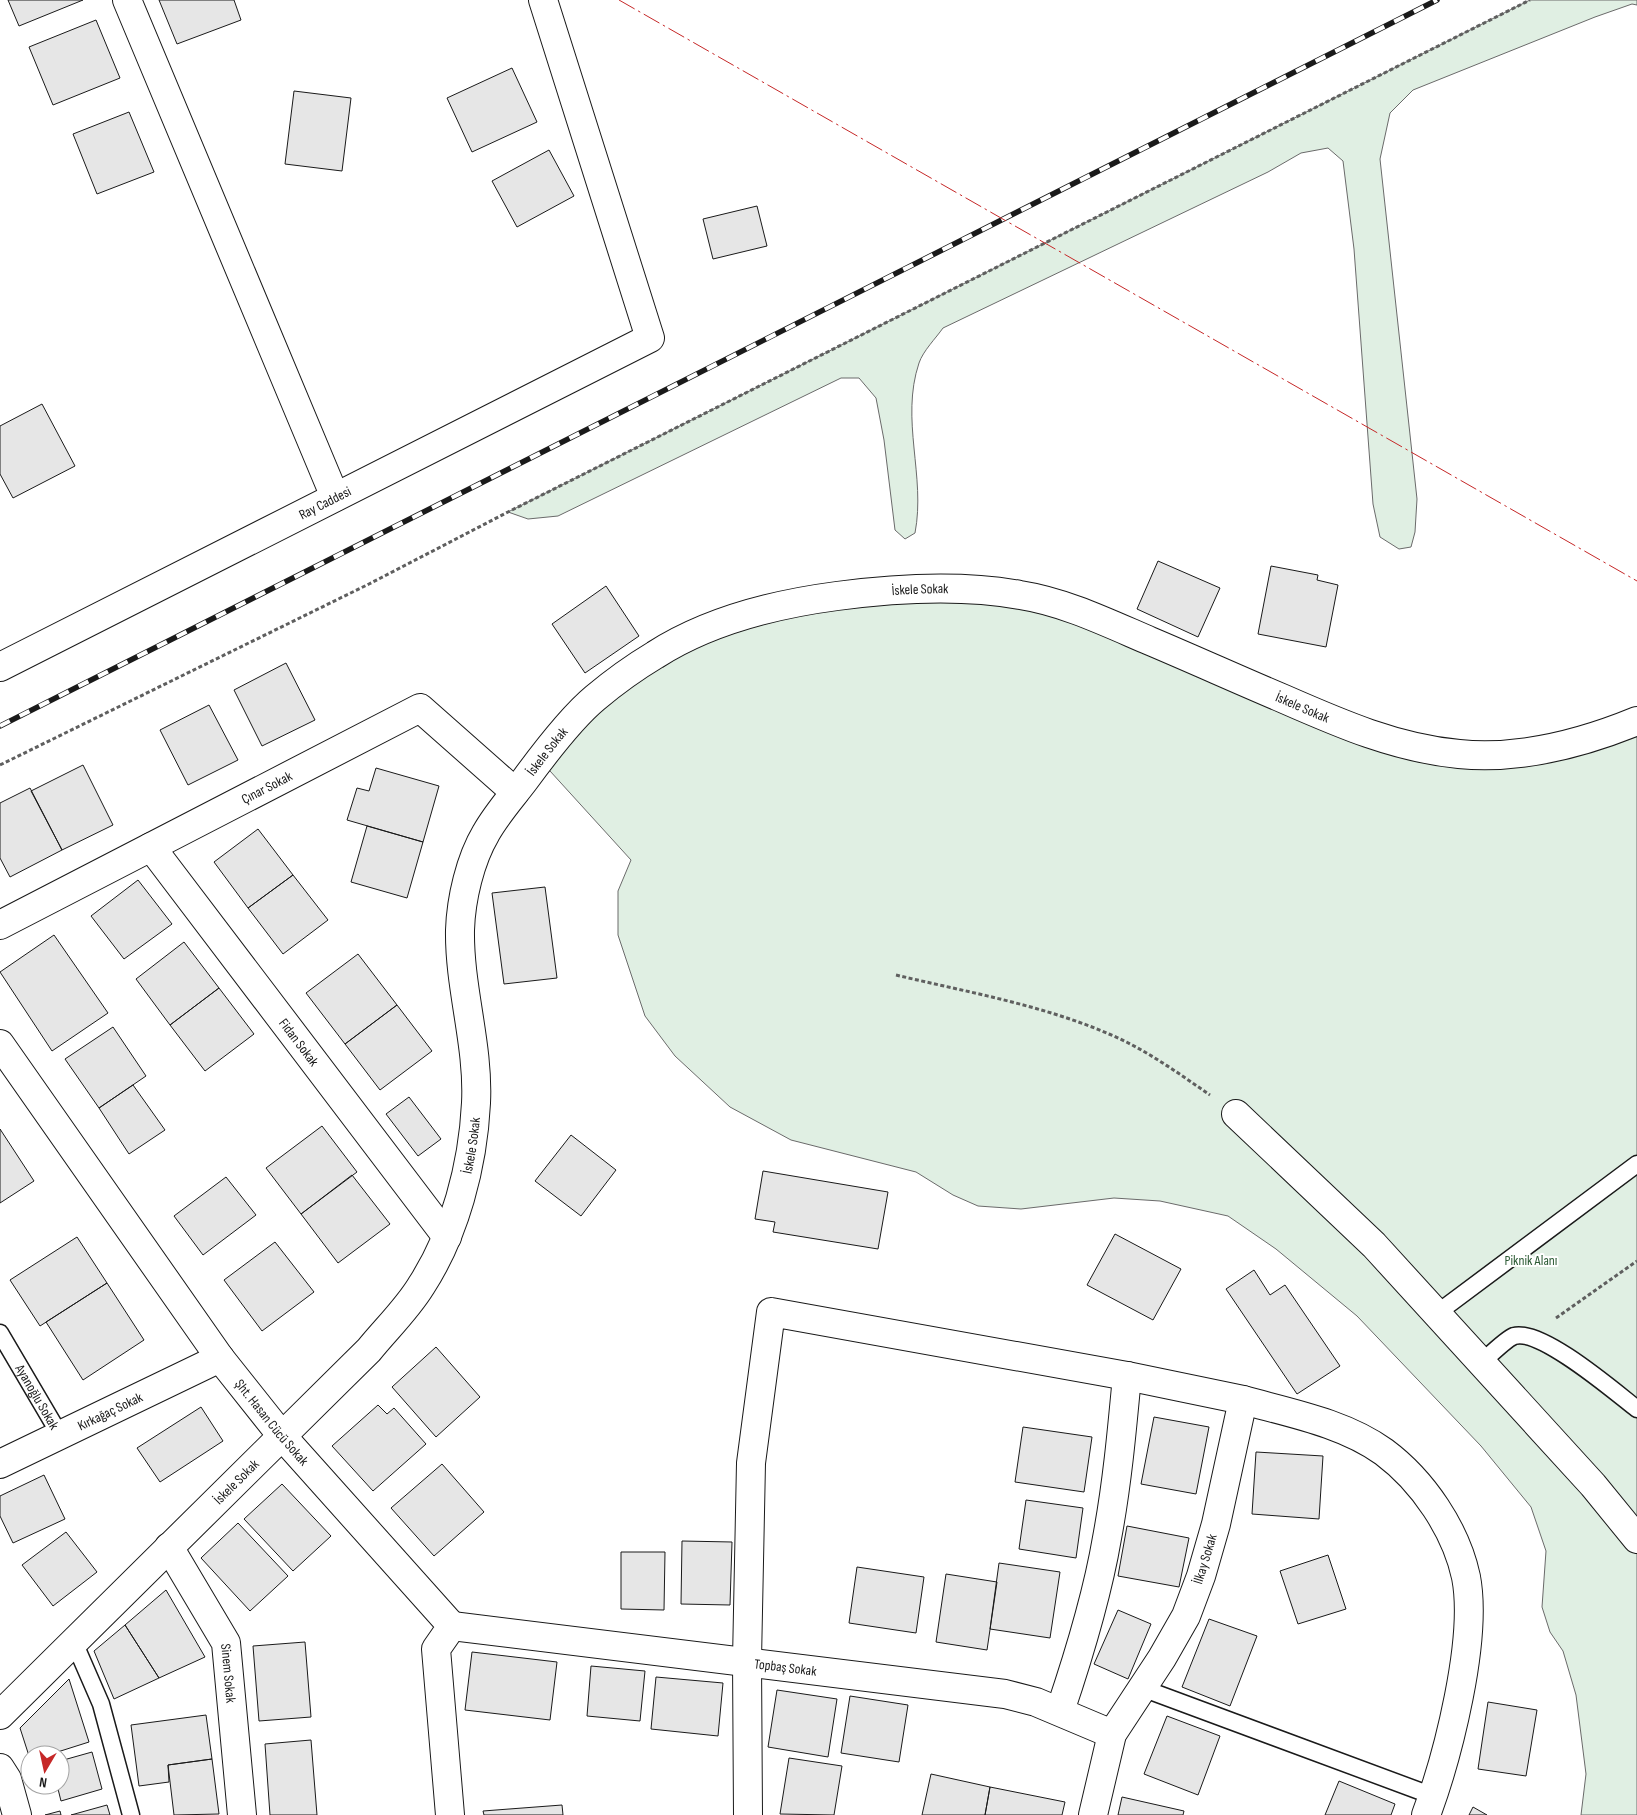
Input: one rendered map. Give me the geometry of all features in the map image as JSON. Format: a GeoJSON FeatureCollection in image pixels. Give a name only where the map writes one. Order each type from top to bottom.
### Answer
{"type":"FeatureCollection","features":[{"type":"Feature","properties":{"kind":"street"},"geometry":{"type":"LineString","coordinates":[[127,0],[335,498]]}},
{"type":"Feature","properties":{"kind":"street","name":"Ray Caddesi"},"geometry":{"type":"LineString","coordinates":[[0,667],[650,338],[543,0]]}},
{"type":"Feature","properties":{"kind":"street","name":"İskele Sokak"},"geometry":{"type":"LineString","coordinates":[[0,1715],[369,1350],[421,1288],[447,1237],[469,1162],[477,1101],[472,1039],[463,978],[460,927],[468,880],[485,834],[516,792],[592,700],[657,653],[698,633],[752,613],[812,600],[866,592],[973,589],[1024,595],[1092,616],[1351,728],[1410,747],[1462,754],[1513,754],[1554,748],[1601,736],[1637,720]]}},
{"type":"Feature","properties":{"kind":"street","name":"Çınar Sokak"},"geometry":{"type":"LineString","coordinates":[[0,925],[420,708],[516,792]]}},
{"type":"Feature","properties":{"kind":"street","name":"Fidan Sokak"},"geometry":{"type":"LineString","coordinates":[[151,848],[447,1237]]}},
{"type":"Feature","properties":{"kind":"street","name":"Şht. Hasan Cücü Sokak"},"geometry":{"type":"LineString","coordinates":[[0,1044],[220,1358],[282,1436],[452,1626]]}},
{"type":"Feature","properties":{"kind":"street"},"geometry":{"type":"LineString","coordinates":[[1236,1114],[1374,1245],[1593,1486],[1637,1539]]}},
{"type":"Feature","properties":{"kind":"street"},"geometry":{"type":"LineString","coordinates":[[748,1815],[747,1660],[751,1463],[771,1312],[1127,1376],[1243,1400],[1332,1426],[1350,1433],[1384,1452],[1408,1473],[1446,1526],[1457,1550],[1466,1578],[1468,1613],[1461,1682],[1451,1732],[1429,1806]]}},
{"type":"Feature","properties":{"kind":"street","name":"Kırkağaç Sokak"},"geometry":{"type":"LineString","coordinates":[[0,1464],[220,1358]]}},
{"type":"Feature","properties":{"kind":"street"},"geometry":{"type":"LineString","coordinates":[[1060,1711],[1080,1652],[1107,1539],[1121,1442],[1127,1376]]}},
{"type":"Feature","properties":{"kind":"street","name":"İlkay Sokak"},"geometry":{"type":"LineString","coordinates":[[1093,1815],[1112,1734],[1186,1616],[1201,1576],[1216,1524],[1243,1400]]}},
{"type":"Feature","properties":{"kind":"street","name":"Sinem Sokak"},"geometry":{"type":"LineString","coordinates":[[169,1548],[226,1643],[242,1815]]}},
{"type":"Feature","properties":{"kind":"street"},"geometry":{"type":"LineString","coordinates":[[450,1815],[436,1648],[452,1626]]}},
{"type":"Feature","properties":{"kind":"street","name":"Topbaş Sokak"},"geometry":{"type":"LineString","coordinates":[[452,1626],[747,1660],[1005,1694],[1036,1702],[1112,1734]]}},
{"type":"Feature","properties":{"kind":"street"},"geometry":{"type":"LineString","coordinates":[[0,1768],[7,1779],[17,1815]]}},
{"type":"Feature","properties":{"kind":"lane"},"geometry":{"type":"LineString","coordinates":[[1436,1314],[1637,1164]]}},
{"type":"Feature","properties":{"kind":"lane","name":"Ayanoğlu Sokak"},"geometry":{"type":"LineString","coordinates":[[0,1333],[60,1435]]}},
{"type":"Feature","properties":{"kind":"lane"},"geometry":{"type":"LineString","coordinates":[[1481,1363],[1514,1336],[1530,1336],[1544,1342],[1586,1369],[1637,1409]]}},
{"type":"Feature","properties":{"kind":"lane"},"geometry":{"type":"LineString","coordinates":[[74,1642],[101,1704],[131,1815]]}},
{"type":"Feature","properties":{"kind":"lane"},"geometry":{"type":"LineString","coordinates":[[1142,1688],[1429,1806]]}},
{"type":"Feature","properties":{"kind":"path"},"geometry":{"type":"LineString","coordinates":[[0,765],[370,584],[508,512],[1530,0]]}},
{"type":"Feature","properties":{"kind":"path"},"geometry":{"type":"LineString","coordinates":[[896,975],[1034,1008],[1110,1034],[1172,1068],[1236,1114]]}},
{"type":"Feature","properties":{"kind":"path"},"geometry":{"type":"LineString","coordinates":[[1530,1336],[1637,1261]]}},
{"type":"Feature","properties":{"kind":"green space"},"geometry":{"type":"Polygon","coordinates":[[[1530,0],[1637,0],[1637,5],[1632,4],[1595,17],[1413,90],[1390,113],[1380,159],[1417,499],[1415,532],[1411,547],[1399,549],[1380,537],[1373,504],[1354,249],[1343,161],[1328,148],[1301,153],[1268,172],[943,328],[921,358],[914,384],[912,427],[918,490],[918,512],[915,533],[905,539],[895,530],[884,440],[876,398],[859,378],[841,378],[558,516],[528,519],[508,512],[1530,0]]]}},
{"type":"Feature","properties":{"kind":"green space","name":"Piknik Alanı"},"geometry":{"type":"Polygon","coordinates":[[[973,589],[1462,754],[1637,721],[1637,1815],[1581,1815],[1586,1774],[1576,1695],[1563,1651],[1550,1632],[1542,1607],[1546,1551],[1531,1507],[1481,1446],[1357,1316],[1276,1249],[1228,1216],[1160,1201],[1114,1198],[1021,1209],[978,1206],[953,1195],[916,1172],[791,1140],[730,1107],[675,1056],[645,1016],[618,935],[618,891],[631,860],[540,760],[592,700],[752,613],[973,589]]]}},
{"type":"Feature","properties":{"kind":"building"},"geometry":{"type":"Polygon","coordinates":[[[8,0],[83,0],[19,26],[8,0]]]}},
{"type":"Feature","properties":{"kind":"building"},"geometry":{"type":"Polygon","coordinates":[[[159,0],[234,0],[241,20],[177,44],[159,0]]]}},
{"type":"Feature","properties":{"kind":"building"},"geometry":{"type":"Polygon","coordinates":[[[96,20],[120,78],[53,105],[29,47],[96,20]]]}},
{"type":"Feature","properties":{"kind":"building"},"geometry":{"type":"Polygon","coordinates":[[[512,68],[537,122],[472,152],[447,98],[512,68]]]}},
{"type":"Feature","properties":{"kind":"building"},"geometry":{"type":"Polygon","coordinates":[[[294,91],[351,98],[342,171],[285,164],[294,91]]]}},
{"type":"Feature","properties":{"kind":"building"},"geometry":{"type":"Polygon","coordinates":[[[129,112],[154,172],[97,194],[73,134],[129,112]]]}},
{"type":"Feature","properties":{"kind":"building"},"geometry":{"type":"Polygon","coordinates":[[[549,150],[574,196],[517,227],[492,181],[549,150]]]}},
{"type":"Feature","properties":{"kind":"building"},"geometry":{"type":"Polygon","coordinates":[[[757,206],[767,246],[713,259],[703,219],[757,206]]]}},
{"type":"Feature","properties":{"kind":"building"},"geometry":{"type":"Polygon","coordinates":[[[42,404],[75,466],[13,498],[0,474],[0,426],[42,404]]]}},
{"type":"Feature","properties":{"kind":"building"},"geometry":{"type":"Polygon","coordinates":[[[1158,561],[1220,588],[1198,637],[1137,609],[1158,561]]]}},
{"type":"Feature","properties":{"kind":"building"},"geometry":{"type":"Polygon","coordinates":[[[1271,566],[1318,575],[1317,580],[1338,585],[1326,647],[1258,634],[1271,566]]]}},
{"type":"Feature","properties":{"kind":"building"},"geometry":{"type":"Polygon","coordinates":[[[606,586],[639,636],[585,673],[552,624],[606,586]]]}},
{"type":"Feature","properties":{"kind":"building"},"geometry":{"type":"Polygon","coordinates":[[[286,663],[315,720],[262,746],[234,690],[286,663]]]}},
{"type":"Feature","properties":{"kind":"building"},"geometry":{"type":"Polygon","coordinates":[[[209,705],[238,760],[188,785],[160,730],[209,705]]]}},
{"type":"Feature","properties":{"kind":"building"},"geometry":{"type":"Polygon","coordinates":[[[83,765],[113,825],[62,850],[31,791],[83,765]]]}},
{"type":"Feature","properties":{"kind":"building"},"geometry":{"type":"Polygon","coordinates":[[[376,768],[439,786],[423,842],[347,820],[357,788],[369,791],[376,768]]]}},
{"type":"Feature","properties":{"kind":"building"},"geometry":{"type":"Polygon","coordinates":[[[30,788],[62,850],[10,877],[0,858],[0,803],[30,788]]]}},
{"type":"Feature","properties":{"kind":"building"},"geometry":{"type":"Polygon","coordinates":[[[367,826],[423,842],[407,898],[351,882],[367,826]]]}},
{"type":"Feature","properties":{"kind":"building"},"geometry":{"type":"Polygon","coordinates":[[[258,829],[293,875],[248,908],[214,862],[258,829]]]}},
{"type":"Feature","properties":{"kind":"building"},"geometry":{"type":"Polygon","coordinates":[[[293,875],[328,920],[283,954],[248,908],[293,875]]]}},
{"type":"Feature","properties":{"kind":"building"},"geometry":{"type":"Polygon","coordinates":[[[138,880],[172,924],[124,959],[91,916],[138,880]]]}},
{"type":"Feature","properties":{"kind":"building"},"geometry":{"type":"Polygon","coordinates":[[[545,887],[557,978],[504,984],[492,893],[545,887]]]}},
{"type":"Feature","properties":{"kind":"building"},"geometry":{"type":"Polygon","coordinates":[[[54,935],[108,1013],[52,1051],[0,972],[54,935]]]}},
{"type":"Feature","properties":{"kind":"building"},"geometry":{"type":"Polygon","coordinates":[[[184,942],[219,988],[170,1025],[136,979],[184,942]]]}},
{"type":"Feature","properties":{"kind":"building"},"geometry":{"type":"Polygon","coordinates":[[[358,954],[397,1005],[345,1044],[306,993],[358,954]]]}},
{"type":"Feature","properties":{"kind":"building"},"geometry":{"type":"Polygon","coordinates":[[[219,988],[254,1034],[205,1071],[170,1025],[219,988]]]}},
{"type":"Feature","properties":{"kind":"building"},"geometry":{"type":"Polygon","coordinates":[[[397,1005],[432,1051],[380,1090],[345,1044],[397,1005]]]}},
{"type":"Feature","properties":{"kind":"building"},"geometry":{"type":"Polygon","coordinates":[[[113,1027],[146,1076],[99,1108],[65,1059],[113,1027]]]}},
{"type":"Feature","properties":{"kind":"building"},"geometry":{"type":"Polygon","coordinates":[[[133,1085],[165,1130],[129,1154],[99,1108],[133,1085]]]}},
{"type":"Feature","properties":{"kind":"building"},"geometry":{"type":"Polygon","coordinates":[[[409,1097],[441,1139],[418,1156],[386,1114],[409,1097]]]}},
{"type":"Feature","properties":{"kind":"building"},"geometry":{"type":"Polygon","coordinates":[[[322,1126],[357,1172],[301,1214],[266,1168],[322,1126]]]}},
{"type":"Feature","properties":{"kind":"building"},"geometry":{"type":"Polygon","coordinates":[[[0,1129],[34,1181],[0,1203],[0,1129]]]}},
{"type":"Feature","properties":{"kind":"building"},"geometry":{"type":"Polygon","coordinates":[[[571,1135],[616,1170],[581,1216],[535,1181],[571,1135]]]}},
{"type":"Feature","properties":{"kind":"building"},"geometry":{"type":"Polygon","coordinates":[[[763,1171],[888,1192],[878,1249],[773,1232],[775,1222],[755,1219],[763,1171]]]}},
{"type":"Feature","properties":{"kind":"building"},"geometry":{"type":"Polygon","coordinates":[[[352,1175],[390,1224],[338,1263],[301,1214],[352,1175]]]}},
{"type":"Feature","properties":{"kind":"building"},"geometry":{"type":"Polygon","coordinates":[[[226,1177],[256,1215],[203,1255],[174,1216],[226,1177]]]}},
{"type":"Feature","properties":{"kind":"building"},"geometry":{"type":"Polygon","coordinates":[[[1115,1234],[1181,1269],[1153,1320],[1087,1285],[1115,1234]]]}},
{"type":"Feature","properties":{"kind":"building"},"geometry":{"type":"Polygon","coordinates":[[[77,1237],[107,1283],[40,1326],[10,1280],[77,1237]]]}},
{"type":"Feature","properties":{"kind":"building"},"geometry":{"type":"Polygon","coordinates":[[[275,1242],[314,1292],[262,1331],[224,1280],[275,1242]]]}},
{"type":"Feature","properties":{"kind":"building"},"geometry":{"type":"Polygon","coordinates":[[[1254,1270],[1270,1295],[1285,1285],[1340,1366],[1297,1394],[1226,1289],[1254,1270]]]}},
{"type":"Feature","properties":{"kind":"building"},"geometry":{"type":"Polygon","coordinates":[[[107,1283],[144,1340],[83,1380],[46,1322],[107,1283]]]}},
{"type":"Feature","properties":{"kind":"building"},"geometry":{"type":"Polygon","coordinates":[[[436,1347],[480,1397],[436,1437],[392,1387],[436,1347]]]}},
{"type":"Feature","properties":{"kind":"building"},"geometry":{"type":"Polygon","coordinates":[[[378,1405],[387,1414],[394,1408],[426,1444],[373,1491],[332,1446],[378,1405]]]}},
{"type":"Feature","properties":{"kind":"building"},"geometry":{"type":"Polygon","coordinates":[[[201,1407],[223,1441],[160,1482],[137,1448],[201,1407]]]}},
{"type":"Feature","properties":{"kind":"building"},"geometry":{"type":"Polygon","coordinates":[[[1154,1417],[1209,1427],[1196,1494],[1141,1484],[1154,1417]]]}},
{"type":"Feature","properties":{"kind":"building"},"geometry":{"type":"Polygon","coordinates":[[[1023,1427],[1092,1437],[1084,1492],[1015,1482],[1023,1427]]]}},
{"type":"Feature","properties":{"kind":"building"},"geometry":{"type":"Polygon","coordinates":[[[1256,1452],[1323,1456],[1319,1519],[1252,1514],[1256,1452]]]}},
{"type":"Feature","properties":{"kind":"building"},"geometry":{"type":"Polygon","coordinates":[[[442,1464],[484,1512],[434,1556],[391,1508],[442,1464]]]}},
{"type":"Feature","properties":{"kind":"building"},"geometry":{"type":"Polygon","coordinates":[[[44,1475],[65,1519],[13,1543],[0,1516],[0,1496],[44,1475]]]}},
{"type":"Feature","properties":{"kind":"building"},"geometry":{"type":"Polygon","coordinates":[[[282,1484],[331,1536],[293,1571],[244,1519],[282,1484]]]}},
{"type":"Feature","properties":{"kind":"building"},"geometry":{"type":"Polygon","coordinates":[[[1026,1500],[1083,1508],[1076,1558],[1019,1549],[1026,1500]]]}},
{"type":"Feature","properties":{"kind":"building"},"geometry":{"type":"Polygon","coordinates":[[[238,1523],[288,1576],[250,1611],[201,1558],[238,1523]]]}},
{"type":"Feature","properties":{"kind":"building"},"geometry":{"type":"Polygon","coordinates":[[[1127,1526],[1189,1538],[1179,1587],[1118,1576],[1127,1526]]]}},
{"type":"Feature","properties":{"kind":"building"},"geometry":{"type":"Polygon","coordinates":[[[66,1532],[97,1572],[53,1606],[22,1565],[66,1532]]]}},
{"type":"Feature","properties":{"kind":"building"},"geometry":{"type":"Polygon","coordinates":[[[682,1541],[732,1542],[730,1605],[681,1604],[682,1541]]]}},
{"type":"Feature","properties":{"kind":"building"},"geometry":{"type":"Polygon","coordinates":[[[621,1552],[665,1552],[664,1610],[621,1609],[621,1552]]]}},
{"type":"Feature","properties":{"kind":"building"},"geometry":{"type":"Polygon","coordinates":[[[1328,1555],[1346,1609],[1298,1624],[1280,1571],[1328,1555]]]}},
{"type":"Feature","properties":{"kind":"building"},"geometry":{"type":"Polygon","coordinates":[[[999,1563],[1060,1572],[1050,1638],[990,1629],[999,1563]]]}},
{"type":"Feature","properties":{"kind":"building"},"geometry":{"type":"Polygon","coordinates":[[[857,1567],[924,1577],[916,1633],[849,1623],[857,1567]]]}},
{"type":"Feature","properties":{"kind":"building"},"geometry":{"type":"Polygon","coordinates":[[[946,1574],[997,1582],[987,1650],[936,1642],[946,1574]]]}},
{"type":"Feature","properties":{"kind":"building"},"geometry":{"type":"Polygon","coordinates":[[[166,1590],[205,1657],[159,1678],[125,1625],[166,1590]]]}},
{"type":"Feature","properties":{"kind":"building"},"geometry":{"type":"Polygon","coordinates":[[[1118,1610],[1151,1624],[1128,1679],[1094,1664],[1118,1610]]]}},
{"type":"Feature","properties":{"kind":"building"},"geometry":{"type":"Polygon","coordinates":[[[1209,1619],[1257,1636],[1230,1706],[1182,1687],[1209,1619]]]}},
{"type":"Feature","properties":{"kind":"building"},"geometry":{"type":"Polygon","coordinates":[[[125,1625],[159,1678],[114,1699],[94,1651],[125,1625]]]}},
{"type":"Feature","properties":{"kind":"building"},"geometry":{"type":"Polygon","coordinates":[[[305,1642],[311,1717],[259,1721],[253,1646],[305,1642]]]}},
{"type":"Feature","properties":{"kind":"building"},"geometry":{"type":"Polygon","coordinates":[[[472,1652],[557,1662],[550,1720],[465,1710],[472,1652]]]}},
{"type":"Feature","properties":{"kind":"building"},"geometry":{"type":"Polygon","coordinates":[[[591,1666],[645,1671],[640,1721],[587,1716],[591,1666]]]}},
{"type":"Feature","properties":{"kind":"building"},"geometry":{"type":"Polygon","coordinates":[[[656,1677],[723,1683],[718,1736],[651,1729],[656,1677]]]}},
{"type":"Feature","properties":{"kind":"building"},"geometry":{"type":"Polygon","coordinates":[[[69,1679],[89,1742],[70,1748],[70,1745],[25,1745],[20,1728],[69,1679]]]}},
{"type":"Feature","properties":{"kind":"building"},"geometry":{"type":"Polygon","coordinates":[[[777,1690],[837,1699],[828,1757],[768,1747],[777,1690]]]}},
{"type":"Feature","properties":{"kind":"building"},"geometry":{"type":"Polygon","coordinates":[[[850,1696],[908,1705],[899,1762],[841,1753],[850,1696]]]}},
{"type":"Feature","properties":{"kind":"building"},"geometry":{"type":"Polygon","coordinates":[[[1488,1702],[1537,1710],[1526,1776],[1478,1769],[1488,1702]]]}},
{"type":"Feature","properties":{"kind":"building"},"geometry":{"type":"Polygon","coordinates":[[[206,1715],[212,1759],[168,1765],[169,1782],[139,1786],[131,1725],[206,1715]]]}},
{"type":"Feature","properties":{"kind":"building"},"geometry":{"type":"Polygon","coordinates":[[[1167,1716],[1220,1736],[1198,1795],[1144,1774],[1167,1716]]]}},
{"type":"Feature","properties":{"kind":"building"},"geometry":{"type":"Polygon","coordinates":[[[311,1740],[317,1815],[270,1815],[265,1744],[311,1740]]]}},
{"type":"Feature","properties":{"kind":"building"},"geometry":{"type":"Polygon","coordinates":[[[92,1752],[102,1789],[61,1801],[60,1795],[70,1795],[70,1758],[92,1752]]]}},
{"type":"Feature","properties":{"kind":"building"},"geometry":{"type":"Polygon","coordinates":[[[789,1758],[842,1766],[834,1815],[780,1814],[789,1758]]]}},
{"type":"Feature","properties":{"kind":"building"},"geometry":{"type":"Polygon","coordinates":[[[212,1759],[219,1814],[174,1815],[168,1765],[212,1759]]]}},
{"type":"Feature","properties":{"kind":"building"},"geometry":{"type":"Polygon","coordinates":[[[931,1774],[990,1787],[985,1815],[922,1815],[931,1774]]]}},
{"type":"Feature","properties":{"kind":"building"},"geometry":{"type":"Polygon","coordinates":[[[1339,1781],[1395,1804],[1391,1815],[1325,1815],[1339,1781]]]}},
{"type":"Feature","properties":{"kind":"building"},"geometry":{"type":"Polygon","coordinates":[[[990,1787],[1065,1802],[1062,1815],[985,1815],[990,1787]]]}},
{"type":"Feature","properties":{"kind":"building"},"geometry":{"type":"Polygon","coordinates":[[[1122,1797],[1184,1811],[1183,1815],[1118,1815],[1122,1797]]]}},
{"type":"Feature","properties":{"kind":"building"},"geometry":{"type":"Polygon","coordinates":[[[107,1805],[110,1815],[71,1815],[107,1805]]]}},
{"type":"Feature","properties":{"kind":"building"},"geometry":{"type":"Polygon","coordinates":[[[562,1805],[563,1815],[484,1815],[483,1811],[562,1805]]]}},
{"type":"Feature","properties":{"kind":"building"},"geometry":{"type":"Polygon","coordinates":[[[1473,1807],[1487,1815],[1469,1815],[1473,1807]]]}},
{"type":"Feature","properties":{"kind":"building"},"geometry":{"type":"Polygon","coordinates":[[[60,1811],[61,1815],[45,1815],[60,1811]]]}},
{"type":"Feature","properties":{"kind":"railway"},"geometry":{"type":"LineString","coordinates":[[0,726],[1437,0]]}},
{"type":"Feature","properties":{"kind":"power"},"geometry":{"type":"LineString","coordinates":[[619,0],[1637,581]]}}]}
